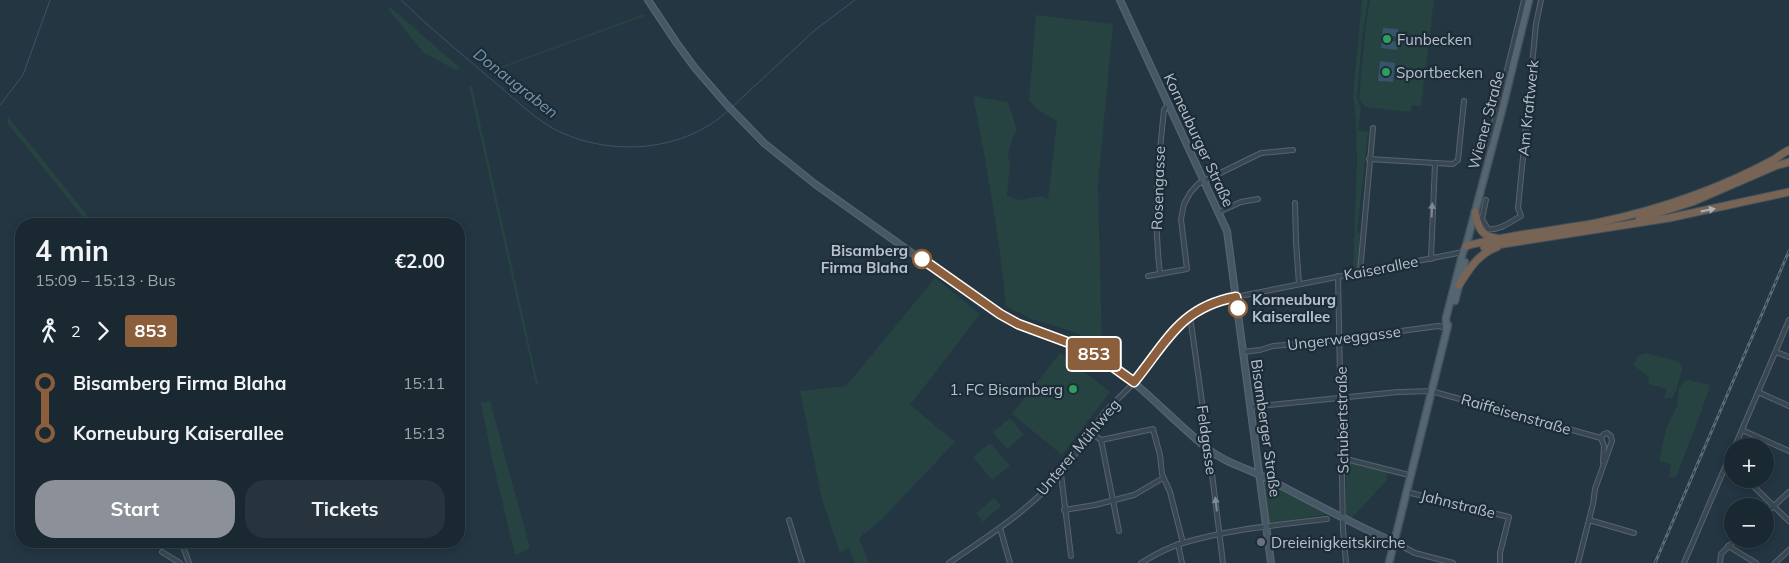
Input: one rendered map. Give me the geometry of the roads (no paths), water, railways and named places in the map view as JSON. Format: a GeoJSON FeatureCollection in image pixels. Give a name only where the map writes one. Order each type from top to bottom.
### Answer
{"type":"FeatureCollection","features":[{"type":"Feature","properties":{"kind":"highway"},"geometry":{"type":"LineString","coordinates":[[1775,163],[1789,150]]}},
{"type":"Feature","properties":{"kind":"highway"},"geometry":{"type":"LineString","coordinates":[[1619,225],[1671,210],[1789,157]]}},
{"type":"Feature","properties":{"kind":"highway"},"geometry":{"type":"LineString","coordinates":[[1775,163],[1789,162]]}},
{"type":"Feature","properties":{"kind":"highway"},"geometry":{"type":"LineString","coordinates":[[1462,250],[1499,238],[1573,227],[1632,215],[1692,196],[1751,174]]}},
{"type":"Feature","properties":{"kind":"highway"},"geometry":{"type":"LineString","coordinates":[[1462,250],[1677,216],[1789,192]]}},
{"type":"Feature","properties":{"kind":"highway"},"geometry":{"type":"LineString","coordinates":[[1475,212],[1481,232],[1487,236],[1499,238]]}},
{"type":"Feature","properties":{"kind":"highway"},"geometry":{"type":"LineString","coordinates":[[1459,285],[1471,266],[1481,256],[1505,244]]}},
{"type":"Feature","properties":{"kind":"main road"},"geometry":{"type":"LineString","coordinates":[[648,0],[684,54],[736,115],[770,148],[815,184],[992,310],[1018,324],[1083,348],[1109,364],[1134,382],[1209,450],[1343,519],[1394,542]]}},
{"type":"Feature","properties":{"kind":"main road","name":"Korneuburger Straße"},"geometry":{"type":"LineString","coordinates":[[1120,0],[1227,231],[1236,297]]}},
{"type":"Feature","properties":{"kind":"main road","name":"Wiener Straße"},"geometry":{"type":"LineString","coordinates":[[1446,328],[1446,318],[1462,250],[1475,212],[1529,0]]}},
{"type":"Feature","properties":{"kind":"main road","name":"Wiener Straße"},"geometry":{"type":"LineString","coordinates":[[1389,563],[1446,328],[1450,320],[1459,285],[1466,253],[1462,250]]}},
{"type":"Feature","properties":{"kind":"main road","name":"Bisamberger Straße"},"geometry":{"type":"LineString","coordinates":[[1236,297],[1271,563]]}},
{"type":"Feature","properties":{"kind":"street"},"geometry":{"type":"LineString","coordinates":[[1500,110],[1524,0]]}},
{"type":"Feature","properties":{"kind":"street","name":"Am Kraftwerk"},"geometry":{"type":"LineString","coordinates":[[1486,200],[1482,219],[1488,230],[1499,228],[1521,216],[1518,208],[1536,24],[1542,0]]}},
{"type":"Feature","properties":{"kind":"street"},"geometry":{"type":"LineString","coordinates":[[1370,158],[1453,164],[1458,160],[1464,100]]}},
{"type":"Feature","properties":{"kind":"street","name":"Rosengasse"},"geometry":{"type":"LineString","coordinates":[[1160,273],[1156,236],[1157,175],[1164,110],[1168,104]]}},
{"type":"Feature","properties":{"kind":"street"},"geometry":{"type":"LineString","coordinates":[[1360,272],[1373,128]]}},
{"type":"Feature","properties":{"kind":"street"},"geometry":{"type":"LineString","coordinates":[[1204,181],[1262,153],[1294,150]]}},
{"type":"Feature","properties":{"kind":"street"},"geometry":{"type":"LineString","coordinates":[[1431,259],[1435,163]]}},
{"type":"Feature","properties":{"kind":"street","name":"Rosengasse"},"geometry":{"type":"LineString","coordinates":[[1148,276],[1187,269],[1181,219],[1184,204],[1190,193],[1198,184],[1204,181]]}},
{"type":"Feature","properties":{"kind":"street"},"geometry":{"type":"LineString","coordinates":[[1219,212],[1241,202],[1258,199]]}},
{"type":"Feature","properties":{"kind":"street"},"geometry":{"type":"LineString","coordinates":[[1295,203],[1299,284]]}},
{"type":"Feature","properties":{"kind":"street","name":"Kaiserallee"},"geometry":{"type":"LineString","coordinates":[[1134,382],[1173,330],[1190,316],[1212,303],[1338,276],[1431,259],[1462,250]]}},
{"type":"Feature","properties":{"kind":"street","name":"Schubertstraße"},"geometry":{"type":"LineString","coordinates":[[1338,276],[1343,519],[1346,563]]}},
{"type":"Feature","properties":{"kind":"street","name":"Feldgasse"},"geometry":{"type":"LineString","coordinates":[[1190,316],[1223,563]]}},
{"type":"Feature","properties":{"kind":"street"},"geometry":{"type":"LineString","coordinates":[[1738,438],[1789,320]]}},
{"type":"Feature","properties":{"kind":"street","name":"Ungerweggasse"},"geometry":{"type":"LineString","coordinates":[[1243,352],[1273,346],[1438,326],[1446,328]]}},
{"type":"Feature","properties":{"kind":"street"},"geometry":{"type":"LineString","coordinates":[[1776,352],[1789,357]]}},
{"type":"Feature","properties":{"kind":"street","name":"Unterer Mühlweg"},"geometry":{"type":"LineString","coordinates":[[950,563],[1000,528],[1030,504],[1060,474],[1106,412],[1134,382]]}},
{"type":"Feature","properties":{"kind":"street","name":"Raiffeisenstraße"},"geometry":{"type":"LineString","coordinates":[[1250,407],[1341,397],[1431,391],[1601,438]]}},
{"type":"Feature","properties":{"kind":"street"},"geometry":{"type":"LineString","coordinates":[[1758,392],[1789,406]]}},
{"type":"Feature","properties":{"kind":"street"},"geometry":{"type":"LineString","coordinates":[[1101,440],[1152,429],[1160,455],[1160,464],[1170,492],[1182,563]]}},
{"type":"Feature","properties":{"kind":"street"},"geometry":{"type":"LineString","coordinates":[[1742,430],[1789,450]]}},
{"type":"Feature","properties":{"kind":"street"},"geometry":{"type":"LineString","coordinates":[[1090,432],[1101,440],[1119,531]]}},
{"type":"Feature","properties":{"kind":"street"},"geometry":{"type":"LineString","coordinates":[[1578,563],[1595,489],[1612,439],[1610,434],[1604,434],[1601,438],[1604,444],[1604,462]]}},
{"type":"Feature","properties":{"kind":"street"},"geometry":{"type":"LineString","coordinates":[[1604,444],[1610,443]]}},
{"type":"Feature","properties":{"kind":"street"},"geometry":{"type":"LineString","coordinates":[[1342,458],[1405,474]]}},
{"type":"Feature","properties":{"kind":"street"},"geometry":{"type":"LineString","coordinates":[[1684,563],[1724,471]]}},
{"type":"Feature","properties":{"kind":"street"},"geometry":{"type":"LineString","coordinates":[[1060,474],[1071,556]]}},
{"type":"Feature","properties":{"kind":"street"},"geometry":{"type":"LineString","coordinates":[[1064,510],[1113,502],[1134,495],[1164,478]]}},
{"type":"Feature","properties":{"kind":"street"},"geometry":{"type":"LineString","coordinates":[[1755,488],[1766,498]]}},
{"type":"Feature","properties":{"kind":"street","name":"Jahnstraße"},"geometry":{"type":"LineString","coordinates":[[1407,492],[1509,517],[1500,553],[1500,563]]}},
{"type":"Feature","properties":{"kind":"street"},"geometry":{"type":"LineString","coordinates":[[1789,492],[1774,506],[1789,521]]}},
{"type":"Feature","properties":{"kind":"street"},"geometry":{"type":"LineString","coordinates":[[1141,563],[1180,543],[1220,534],[1327,519]]}},
{"type":"Feature","properties":{"kind":"street"},"geometry":{"type":"LineString","coordinates":[[789,520],[802,563]]}},
{"type":"Feature","properties":{"kind":"street"},"geometry":{"type":"LineString","coordinates":[[1589,520],[1634,533]]}},
{"type":"Feature","properties":{"kind":"street"},"geometry":{"type":"LineString","coordinates":[[1000,528],[1010,563]]}},
{"type":"Feature","properties":{"kind":"street"},"geometry":{"type":"LineString","coordinates":[[1394,542],[1415,553],[1453,563]]}},
{"type":"Feature","properties":{"kind":"street"},"geometry":{"type":"LineString","coordinates":[[184,548],[189,563]]}},
{"type":"Feature","properties":{"kind":"street"},"geometry":{"type":"LineString","coordinates":[[1720,563],[1720,554],[1726,548]]}},
{"type":"Feature","properties":{"kind":"street"},"geometry":{"type":"LineString","coordinates":[[1731,548],[1756,563]]}},
{"type":"Feature","properties":{"kind":"street"},"geometry":{"type":"LineString","coordinates":[[1774,563],[1789,550]]}},
{"type":"Feature","properties":{"kind":"street"},"geometry":{"type":"LineString","coordinates":[[162,552],[180,563]]}},
{"type":"Feature","properties":{"kind":"water","name":"Funbecken"},"geometry":{"type":"Polygon","coordinates":[[[1383,28],[1398,29],[1398,37],[1393,36],[1392,41],[1398,42],[1397,50],[1381,48],[1383,28]]]}},
{"type":"Feature","properties":{"kind":"water","name":"Sportbecken"},"geometry":{"type":"Polygon","coordinates":[[[1380,61],[1395,63],[1393,82],[1378,81],[1380,61]]]}},
{"type":"Feature","properties":{"kind":"waterway","name":"Donaugraben"},"geometry":{"type":"LineString","coordinates":[[0,105],[23,75],[50,0]]}},
{"type":"Feature","properties":{"kind":"waterway","name":"Donaugraben"},"geometry":{"type":"LineString","coordinates":[[401,0],[534,116],[550,127],[579,139],[601,145],[624,147],[647,146],[669,142],[691,135],[711,124],[729,110]]}},
{"type":"Feature","properties":{"kind":"waterway","name":"Donaugraben"},"geometry":{"type":"LineString","coordinates":[[731,108],[815,30],[855,0]]}},
{"type":"Feature","properties":{"kind":"railway"},"geometry":{"type":"LineString","coordinates":[[1655,563],[1789,251]]}},
{"type":"Feature","properties":{"kind":"place","name":"Funbecken"},"geometry":{"type":"Point","coordinates":[1387,39]}},
{"type":"Feature","properties":{"kind":"place","name":"Sportbecken"},"geometry":{"type":"Point","coordinates":[1386,72]}},
{"type":"Feature","properties":{"kind":"place","name":"Bisamberg Firma Blaha"},"geometry":{"type":"Point","coordinates":[922,259]}},
{"type":"Feature","properties":{"kind":"place","name":"Korneuburg Kaiserallee"},"geometry":{"type":"Point","coordinates":[1238,308]}},
{"type":"Feature","properties":{"kind":"place","name":"1. FC Bisamberg"},"geometry":{"type":"Point","coordinates":[1073,389]}},
{"type":"Feature","properties":{"kind":"place","name":"Dreieinigkeitskirche"},"geometry":{"type":"Point","coordinates":[1261,542]}}]}
